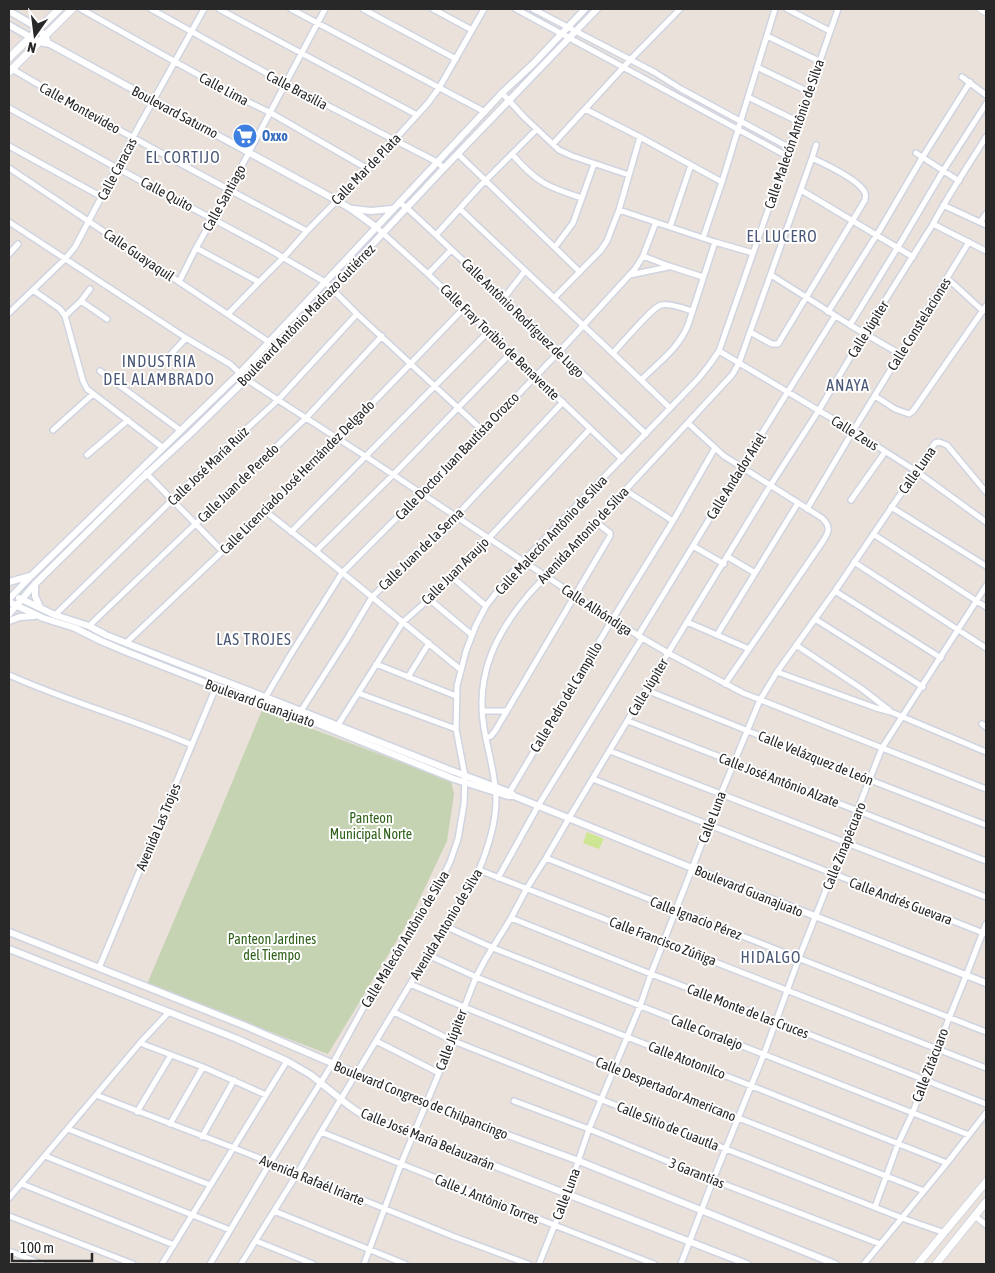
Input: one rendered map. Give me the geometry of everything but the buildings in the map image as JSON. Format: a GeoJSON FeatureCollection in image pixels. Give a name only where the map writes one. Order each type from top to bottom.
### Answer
{"type":"FeatureCollection","features":[{"type":"Feature","properties":{"kind":"main road"},"geometry":{"type":"LineString","coordinates":[[9,58],[58,9]]}},
{"type":"Feature","properties":{"kind":"main road"},"geometry":{"type":"LineString","coordinates":[[10,70],[72,9]]}},
{"type":"Feature","properties":{"kind":"main road"},"geometry":{"type":"LineString","coordinates":[[981,9],[986,12]]}},
{"type":"Feature","properties":{"kind":"main road"},"geometry":{"type":"LineString","coordinates":[[918,1264],[986,1182]]}},
{"type":"Feature","properties":{"kind":"main road"},"geometry":{"type":"LineString","coordinates":[[936,1264],[986,1202]]}},
{"type":"Feature","properties":{"kind":"street","name":"Calle Lima"},"geometry":{"type":"LineString","coordinates":[[81,9],[238,97],[270,112],[368,169]]}},
{"type":"Feature","properties":{"kind":"street","name":"Calle Brasilia"},"geometry":{"type":"LineString","coordinates":[[150,9],[286,84],[438,162],[444,168]]}},
{"type":"Feature","properties":{"kind":"street","name":"Calle Caracas"},"geometry":{"type":"LineString","coordinates":[[9,312],[65,259],[75,247],[204,9]]}},
{"type":"Feature","properties":{"kind":"street"},"geometry":{"type":"LineString","coordinates":[[219,9],[418,115]]}},
{"type":"Feature","properties":{"kind":"street"},"geometry":{"type":"LineString","coordinates":[[291,9],[485,112]]}},
{"type":"Feature","properties":{"kind":"street","name":"Calle Santiago"},"geometry":{"type":"LineString","coordinates":[[179,282],[325,9]]}},
{"type":"Feature","properties":{"kind":"street"},"geometry":{"type":"LineString","coordinates":[[363,9],[456,59]]}},
{"type":"Feature","properties":{"kind":"street"},"geometry":{"type":"LineString","coordinates":[[433,9],[472,30]]}},
{"type":"Feature","properties":{"kind":"street","name":"Calle Mar de Plata"},"geometry":{"type":"LineString","coordinates":[[228,314],[418,115],[439,88],[484,9]]}},
{"type":"Feature","properties":{"kind":"street"},"geometry":{"type":"LineString","coordinates":[[516,9],[787,156]]}},
{"type":"Feature","properties":{"kind":"street"},"geometry":{"type":"LineString","coordinates":[[534,9],[654,72],[740,122],[790,148]]}},
{"type":"Feature","properties":{"kind":"street","name":"Boulevard Antônio Madrazo Gutiérrez"},"geometry":{"type":"LineString","coordinates":[[10,597],[240,373],[502,93],[533,64],[585,9]]}},
{"type":"Feature","properties":{"kind":"street","name":"Boulevard Antônio Madrazo Gutiérrez"},"geometry":{"type":"LineString","coordinates":[[9,614],[34,584],[246,379],[444,168],[597,9]]}},
{"type":"Feature","properties":{"kind":"street"},"geometry":{"type":"LineString","coordinates":[[553,144],[680,9]]}},
{"type":"Feature","properties":{"kind":"street"},"geometry":{"type":"LineString","coordinates":[[703,238],[775,9]]}},
{"type":"Feature","properties":{"kind":"street"},"geometry":{"type":"LineString","coordinates":[[787,9],[830,31]]}},
{"type":"Feature","properties":{"kind":"street","name":"Calle Malecón Antônio de Silva"},"geometry":{"type":"LineString","coordinates":[[210,1264],[333,1063],[368,999],[438,887],[450,862],[457,844],[462,821],[467,780],[456,730],[456,696],[461,670],[476,625],[486,606],[510,575],[525,563],[699,378],[720,352],[838,9]]}},
{"type":"Feature","properties":{"kind":"street"},"geometry":{"type":"LineString","coordinates":[[9,11],[38,29],[45,35],[50,44]]}},
{"type":"Feature","properties":{"kind":"street","name":"Boulevard Saturno"},"geometry":{"type":"LineString","coordinates":[[9,24],[39,42],[50,44],[336,200],[376,227]]}},
{"type":"Feature","properties":{"kind":"street"},"geometry":{"type":"LineString","coordinates":[[767,36],[819,61]]}},
{"type":"Feature","properties":{"kind":"street"},"geometry":{"type":"LineString","coordinates":[[757,67],[809,92]]}},
{"type":"Feature","properties":{"kind":"street","name":"Calle Montevideo"},"geometry":{"type":"LineString","coordinates":[[10,70],[307,231]]}},
{"type":"Feature","properties":{"kind":"street"},"geometry":{"type":"LineString","coordinates":[[962,77],[986,95]]}},
{"type":"Feature","properties":{"kind":"street"},"geometry":{"type":"LineString","coordinates":[[828,312],[970,82]]}},
{"type":"Feature","properties":{"kind":"street"},"geometry":{"type":"LineString","coordinates":[[502,93],[537,129],[566,154],[628,175]]}},
{"type":"Feature","properties":{"kind":"street"},"geometry":{"type":"LineString","coordinates":[[748,97],[799,122]]}},
{"type":"Feature","properties":{"kind":"street"},"geometry":{"type":"LineString","coordinates":[[850,325],[942,171],[986,104]]}},
{"type":"Feature","properties":{"kind":"street","name":"Calle Quito"},"geometry":{"type":"LineString","coordinates":[[9,108],[284,257],[325,282],[483,431]]}},
{"type":"Feature","properties":{"kind":"street"},"geometry":{"type":"LineString","coordinates":[[585,109],[722,182]]}},
{"type":"Feature","properties":{"kind":"street"},"geometry":{"type":"LineString","coordinates":[[436,235],[479,187],[537,129]]}},
{"type":"Feature","properties":{"kind":"street"},"geometry":{"type":"LineString","coordinates":[[555,297],[604,246],[619,210],[640,137]]}},
{"type":"Feature","properties":{"kind":"street","name":"Calle Júpiter"},"geometry":{"type":"LineString","coordinates":[[364,1264],[386,1209],[401,1164],[484,960],[511,918],[568,818],[668,653],[986,137]]}},
{"type":"Feature","properties":{"kind":"street","name":"Avenida Antonio de Silva"},"geometry":{"type":"LineString","coordinates":[[241,1264],[479,870],[492,833],[495,813],[482,711],[483,682],[498,638],[520,604],[544,576],[732,375],[771,275],[816,145]]}},
{"type":"Feature","properties":{"kind":"street"},"geometry":{"type":"LineString","coordinates":[[9,146],[102,197]]}},
{"type":"Feature","properties":{"kind":"street"},"geometry":{"type":"LineString","coordinates":[[916,153],[959,181]]}},
{"type":"Feature","properties":{"kind":"street"},"geometry":{"type":"LineString","coordinates":[[458,154],[580,272]]}},
{"type":"Feature","properties":{"kind":"street"},"geometry":{"type":"LineString","coordinates":[[512,154],[537,179],[555,189],[582,198]]}},
{"type":"Feature","properties":{"kind":"street"},"geometry":{"type":"LineString","coordinates":[[750,332],[772,344],[778,344],[853,221],[865,197],[864,192],[858,185],[841,173],[812,158]]}},
{"type":"Feature","properties":{"kind":"street"},"geometry":{"type":"LineString","coordinates":[[555,247],[573,223],[594,164]]}},
{"type":"Feature","properties":{"kind":"street"},"geometry":{"type":"LineString","coordinates":[[670,227],[691,165]]}},
{"type":"Feature","properties":{"kind":"street","name":"Calle Guayaquil"},"geometry":{"type":"LineString","coordinates":[[9,168],[269,342]]}},
{"type":"Feature","properties":{"kind":"street"},"geometry":{"type":"LineString","coordinates":[[801,190],[913,257]]}},
{"type":"Feature","properties":{"kind":"street","name":"Calle Antônio Rodríguez de Lugo"},"geometry":{"type":"LineString","coordinates":[[400,203],[646,434]]}},
{"type":"Feature","properties":{"kind":"street"},"geometry":{"type":"LineString","coordinates":[[943,205],[986,225]]}},
{"type":"Feature","properties":{"kind":"street"},"geometry":{"type":"LineString","coordinates":[[351,209],[371,211],[393,209]]}},
{"type":"Feature","properties":{"kind":"street"},"geometry":{"type":"LineString","coordinates":[[460,209],[670,408]]}},
{"type":"Feature","properties":{"kind":"street"},"geometry":{"type":"LineString","coordinates":[[619,210],[753,253]]}},
{"type":"Feature","properties":{"kind":"street"},"geometry":{"type":"LineString","coordinates":[[980,222],[986,214]]}},
{"type":"Feature","properties":{"kind":"street","name":"Calle Alhóndiga"},"geometry":{"type":"LineString","coordinates":[[9,222],[186,338],[230,364],[246,379],[456,516],[544,576],[640,637],[725,684],[760,700],[986,789]]}},
{"type":"Feature","properties":{"kind":"street","name":"Calle Doctor Juan Bautista Orozco"},"geometry":{"type":"LineString","coordinates":[[266,698],[342,573],[483,431],[635,269],[643,256],[656,222]]}},
{"type":"Feature","properties":{"kind":"street"},"geometry":{"type":"LineString","coordinates":[[933,224],[986,252]]}},
{"type":"Feature","properties":{"kind":"street","name":"Calle Fray Toribio de Benavente"},"geometry":{"type":"LineString","coordinates":[[376,227],[622,459]]}},
{"type":"Feature","properties":{"kind":"street"},"geometry":{"type":"LineString","coordinates":[[641,380],[683,337],[715,242]]}},
{"type":"Feature","properties":{"kind":"street","name":"Calle Constelaciones"},"geometry":{"type":"LineString","coordinates":[[807,509],[969,242]]}},
{"type":"Feature","properties":{"kind":"street"},"geometry":{"type":"LineString","coordinates":[[9,254],[18,244]]}},
{"type":"Feature","properties":{"kind":"street"},"geometry":{"type":"LineString","coordinates":[[196,248],[259,282]]}},
{"type":"Feature","properties":{"kind":"street"},"geometry":{"type":"LineString","coordinates":[[428,274],[451,250]]}},
{"type":"Feature","properties":{"kind":"street"},"geometry":{"type":"LineString","coordinates":[[643,256],[703,277]]}},
{"type":"Feature","properties":{"kind":"street"},"geometry":{"type":"LineString","coordinates":[[629,275],[669,266]]}},
{"type":"Feature","properties":{"kind":"street"},"geometry":{"type":"LineString","coordinates":[[503,299],[525,271]]}},
{"type":"Feature","properties":{"kind":"street"},"geometry":{"type":"LineString","coordinates":[[771,275],[828,312],[900,354]]}},
{"type":"Feature","properties":{"kind":"street"},"geometry":{"type":"LineString","coordinates":[[875,396],[903,413],[908,414],[913,411],[984,309],[947,278]]}},
{"type":"Feature","properties":{"kind":"street"},"geometry":{"type":"LineString","coordinates":[[65,316],[81,301],[90,289]]}},
{"type":"Feature","properties":{"kind":"street"},"geometry":{"type":"LineString","coordinates":[[33,290],[60,309],[65,316],[83,381],[87,389],[162,447]]}},
{"type":"Feature","properties":{"kind":"street"},"geometry":{"type":"LineString","coordinates":[[81,301],[107,319]]}},
{"type":"Feature","properties":{"kind":"street"},"geometry":{"type":"LineString","coordinates":[[614,353],[658,306],[668,305],[692,310]]}},
{"type":"Feature","properties":{"kind":"street","name":"Calle Licenciado José Hernández Delgado"},"geometry":{"type":"LineString","coordinates":[[126,643],[338,439],[464,308]]}},
{"type":"Feature","properties":{"kind":"street","name":"Calle José María Ruiz"},"geometry":{"type":"LineString","coordinates":[[55,615],[172,500],[278,400],[358,314]]}},
{"type":"Feature","properties":{"kind":"street","name":"Calle Andador Ariel"},"geometry":{"type":"LineString","coordinates":[[498,878],[538,806],[740,467],[835,316]]}},
{"type":"Feature","properties":{"kind":"street"},"geometry":{"type":"LineString","coordinates":[[291,532],[488,332]]}},
{"type":"Feature","properties":{"kind":"street","name":"Calle Juan de Peredo"},"geometry":{"type":"LineString","coordinates":[[89,626],[306,418],[382,336]]}},
{"type":"Feature","properties":{"kind":"street"},"geometry":{"type":"LineString","coordinates":[[160,366],[186,338]]}},
{"type":"Feature","properties":{"kind":"street","name":"Calle Zeus"},"geometry":{"type":"LineString","coordinates":[[720,352],[819,410],[916,471],[986,522]]}},
{"type":"Feature","properties":{"kind":"street"},"geometry":{"type":"LineString","coordinates":[[316,551],[459,408],[510,354]]}},
{"type":"Feature","properties":{"kind":"street"},"geometry":{"type":"LineString","coordinates":[[100,371],[180,430]]}},
{"type":"Feature","properties":{"kind":"street"},"geometry":{"type":"LineString","coordinates":[[53,430],[93,394]]}},
{"type":"Feature","properties":{"kind":"street","name":"Calle Juan de la Serna"},"geometry":{"type":"LineString","coordinates":[[301,711],[372,597],[456,516],[562,402]]}},
{"type":"Feature","properties":{"kind":"street"},"geometry":{"type":"LineString","coordinates":[[87,455],[128,420]]}},
{"type":"Feature","properties":{"kind":"street"},"geometry":{"type":"LineString","coordinates":[[688,423],[724,456],[826,522],[828,528],[827,534],[725,684]]}},
{"type":"Feature","properties":{"kind":"street","name":"Calle Juan Araujo"},"geometry":{"type":"LineString","coordinates":[[338,725],[403,622],[489,538],[590,429]]}},
{"type":"Feature","properties":{"kind":"street","name":"Calle Luna"},"geometry":{"type":"LineString","coordinates":[[539,1264],[567,1194],[589,1129],[628,1037],[692,868],[760,700],[777,672],[935,443],[939,442],[947,445],[986,492]]}},
{"type":"Feature","properties":{"kind":"street","name":"Calle Pedro del Campillo"},"geometry":{"type":"LineString","coordinates":[[510,794],[715,448]]}},
{"type":"Feature","properties":{"kind":"street"},"geometry":{"type":"LineString","coordinates":[[851,500],[885,452]]}},
{"type":"Feature","properties":{"kind":"street"},"geometry":{"type":"LineString","coordinates":[[141,468],[222,552]]}},
{"type":"Feature","properties":{"kind":"street"},"geometry":{"type":"LineString","coordinates":[[625,490],[673,521]]}},
{"type":"Feature","properties":{"kind":"street"},"geometry":{"type":"LineString","coordinates":[[717,635],[798,503]]}},
{"type":"Feature","properties":{"kind":"street"},"geometry":{"type":"LineString","coordinates":[[891,507],[986,566]]}},
{"type":"Feature","properties":{"kind":"street"},"geometry":{"type":"LineString","coordinates":[[265,511],[461,670]]}},
{"type":"Feature","properties":{"kind":"street"},"geometry":{"type":"LineString","coordinates":[[486,738],[493,734],[611,535],[596,522]]}},
{"type":"Feature","properties":{"kind":"street"},"geometry":{"type":"LineString","coordinates":[[873,534],[986,608]]}},
{"type":"Feature","properties":{"kind":"street"},"geometry":{"type":"LineString","coordinates":[[693,546],[724,564]]}},
{"type":"Feature","properties":{"kind":"street"},"geometry":{"type":"LineString","coordinates":[[728,557],[755,573]]}},
{"type":"Feature","properties":{"kind":"street"},"geometry":{"type":"LineString","coordinates":[[854,562],[986,648]]}},
{"type":"Feature","properties":{"kind":"street"},"geometry":{"type":"LineString","coordinates":[[9,582],[31,576]]}},
{"type":"Feature","properties":{"kind":"street"},"geometry":{"type":"LineString","coordinates":[[451,576],[486,606]]}},
{"type":"Feature","properties":{"kind":"street"},"geometry":{"type":"LineString","coordinates":[[34,584],[35,596],[40,608]]}},
{"type":"Feature","properties":{"kind":"street","name":"Calle Zinapécuaro"},"geometry":{"type":"LineString","coordinates":[[681,1264],[882,748],[986,586]]}},
{"type":"Feature","properties":{"kind":"street"},"geometry":{"type":"LineString","coordinates":[[834,591],[941,658]]}},
{"type":"Feature","properties":{"kind":"street","name":"Boulevard Guanajuato"},"geometry":{"type":"LineString","coordinates":[[10,597],[89,626],[126,643],[338,725],[467,780]]}},
{"type":"Feature","properties":{"kind":"street","name":"Boulevard Guanajuato"},"geometry":{"type":"LineString","coordinates":[[10,597],[16,606],[75,628],[101,641],[216,687],[242,695],[467,780],[510,794],[815,917],[986,983]]}},
{"type":"Feature","properties":{"kind":"street"},"geometry":{"type":"LineString","coordinates":[[428,599],[472,635]]}},
{"type":"Feature","properties":{"kind":"street"},"geometry":{"type":"LineString","coordinates":[[9,621],[26,616],[39,616]]}},
{"type":"Feature","properties":{"kind":"street"},"geometry":{"type":"LineString","coordinates":[[815,619],[923,686]]}},
{"type":"Feature","properties":{"kind":"street"},"geometry":{"type":"LineString","coordinates":[[687,622],[749,649]]}},
{"type":"Feature","properties":{"kind":"street"},"geometry":{"type":"LineString","coordinates":[[408,677],[429,643]]}},
{"type":"Feature","properties":{"kind":"street"},"geometry":{"type":"LineString","coordinates":[[796,646],[862,689],[891,712],[986,752]]}},
{"type":"Feature","properties":{"kind":"street"},"geometry":{"type":"LineString","coordinates":[[376,664],[456,696]]}},
{"type":"Feature","properties":{"kind":"street"},"geometry":{"type":"LineString","coordinates":[[777,672],[891,712]]}},
{"type":"Feature","properties":{"kind":"street"},"geometry":{"type":"LineString","coordinates":[[9,675],[192,745]]}},
{"type":"Feature","properties":{"kind":"street","name":"Avenida Las Trojes"},"geometry":{"type":"LineString","coordinates":[[99,968],[216,687]]}},
{"type":"Feature","properties":{"kind":"street","name":"Calle Velázquez de León"},"geometry":{"type":"LineString","coordinates":[[646,690],[986,825]]}},
{"type":"Feature","properties":{"kind":"street"},"geometry":{"type":"LineString","coordinates":[[358,693],[456,730]]}},
{"type":"Feature","properties":{"kind":"street"},"geometry":{"type":"LineString","coordinates":[[482,711],[507,711]]}},
{"type":"Feature","properties":{"kind":"street","name":"Calle José Antônio Alzate"},"geometry":{"type":"LineString","coordinates":[[628,721],[986,861]]}},
{"type":"Feature","properties":{"kind":"street"},"geometry":{"type":"LineString","coordinates":[[610,751],[986,897]]}},
{"type":"Feature","properties":{"kind":"street","name":"Calle Andrés Guevara"},"geometry":{"type":"LineString","coordinates":[[593,779],[985,934]]}},
{"type":"Feature","properties":{"kind":"street","name":"Calle Ignacio Pérez"},"geometry":{"type":"LineString","coordinates":[[546,858],[986,1032]]}},
{"type":"Feature","properties":{"kind":"street","name":"Calle Francisco Zúñiga"},"geometry":{"type":"LineString","coordinates":[[479,870],[986,1068]]}},
{"type":"Feature","properties":{"kind":"street","name":"Calle Monte de las Cruces"},"geometry":{"type":"LineString","coordinates":[[511,918],[986,1104]]}},
{"type":"Feature","properties":{"kind":"street","name":"Calle Zitácuaro"},"geometry":{"type":"LineString","coordinates":[[875,1207],[936,1048],[985,934],[986,924]]}},
{"type":"Feature","properties":{"kind":"street","name":"Calle Corralejo"},"geometry":{"type":"LineString","coordinates":[[445,926],[493,948],[970,1135]]}},
{"type":"Feature","properties":{"kind":"street","name":"Boulevard Congreso de Chilpancingo"},"geometry":{"type":"LineString","coordinates":[[9,932],[248,1027],[426,1104],[579,1161],[835,1264]]}},
{"type":"Feature","properties":{"kind":"street","name":"Calle José María Belauzarán"},"geometry":{"type":"LineString","coordinates":[[9,949],[235,1038],[287,1061],[321,1082],[358,1112],[747,1264]]}},
{"type":"Feature","properties":{"kind":"street","name":"Calle Atotonilco"},"geometry":{"type":"LineString","coordinates":[[428,955],[476,977],[947,1163]]}},
{"type":"Feature","properties":{"kind":"street","name":"Calle Despertador Americano"},"geometry":{"type":"LineString","coordinates":[[410,984],[464,1008],[924,1191]]}},
{"type":"Feature","properties":{"kind":"street"},"geometry":{"type":"LineString","coordinates":[[9,1198],[140,1043],[169,1012]]}},
{"type":"Feature","properties":{"kind":"street","name":"Calle Sitio de Cuautla"},"geometry":{"type":"LineString","coordinates":[[394,1012],[451,1040],[902,1218],[945,1233]]}},
{"type":"Feature","properties":{"kind":"street"},"geometry":{"type":"LineString","coordinates":[[376,1041],[439,1073]]}},
{"type":"Feature","properties":{"kind":"street"},"geometry":{"type":"LineString","coordinates":[[140,1043],[203,1067],[266,1095]]}},
{"type":"Feature","properties":{"kind":"street"},"geometry":{"type":"LineString","coordinates":[[137,1112],[171,1055]]}},
{"type":"Feature","properties":{"kind":"street"},"geometry":{"type":"LineString","coordinates":[[162,1264],[287,1061]]}},
{"type":"Feature","properties":{"kind":"street"},"geometry":{"type":"LineString","coordinates":[[170,1124],[203,1067]]}},
{"type":"Feature","properties":{"kind":"street"},"geometry":{"type":"LineString","coordinates":[[202,1136],[234,1080]]}},
{"type":"Feature","properties":{"kind":"street","name":"Avenida Rafaél Iriarte"},"geometry":{"type":"LineString","coordinates":[[96,1095],[528,1264]]}},
{"type":"Feature","properties":{"kind":"street","name":"3 Garantías"},"geometry":{"type":"LineString","coordinates":[[514,1101],[880,1244]]}},
{"type":"Feature","properties":{"kind":"street"},"geometry":{"type":"LineString","coordinates":[[864,1264],[986,1113]]}},
{"type":"Feature","properties":{"kind":"street"},"geometry":{"type":"LineString","coordinates":[[68,1129],[210,1185]]}},
{"type":"Feature","properties":{"kind":"street","name":"Calle J. Antônio Torres"},"geometry":{"type":"LineString","coordinates":[[321,1132],[654,1264]]}},
{"type":"Feature","properties":{"kind":"street"},"geometry":{"type":"LineString","coordinates":[[45,1156],[230,1230]]}},
{"type":"Feature","properties":{"kind":"street"},"geometry":{"type":"LineString","coordinates":[[22,1184],[174,1245]]}},
{"type":"Feature","properties":{"kind":"street"},"geometry":{"type":"LineString","coordinates":[[274,1211],[405,1264]]}},
{"type":"Feature","properties":{"kind":"street"},"geometry":{"type":"LineString","coordinates":[[9,1216],[133,1264]]}},
{"type":"Feature","properties":{"kind":"street"},"geometry":{"type":"LineString","coordinates":[[975,1216],[986,1225]]}},
{"type":"Feature","properties":{"kind":"street"},"geometry":{"type":"LineString","coordinates":[[256,1240],[313,1264]]}},
{"type":"Feature","properties":{"kind":"street"},"geometry":{"type":"LineString","coordinates":[[9,1251],[42,1264]]}},
{"type":"Feature","properties":{"kind":"green space"},"geometry":{"type":"Polygon","coordinates":[[[262,710],[451,781],[454,794],[447,841],[411,917],[328,1054],[147,984],[262,710]]]}},
{"type":"Feature","properties":{"kind":"green space"},"geometry":{"type":"Polygon","coordinates":[[[587,832],[604,839],[599,849],[583,843],[587,832]]]}},
{"type":"Feature","properties":{"kind":"place","name":"Oxxo"},"geometry":{"type":"Point","coordinates":[245,136]}},
{"type":"Feature","properties":{"kind":"district","name":"EL CORTIJO"},"geometry":{"type":"Point","coordinates":[183,157]}},
{"type":"Feature","properties":{"kind":"district","name":"EL LUCERO"},"geometry":{"type":"Point","coordinates":[782,236]}},
{"type":"Feature","properties":{"kind":"district","name":"INDUSTRIA DEL ALAMBRADO"},"geometry":{"type":"Point","coordinates":[159,370]}},
{"type":"Feature","properties":{"kind":"district","name":"ANAYA"},"geometry":{"type":"Point","coordinates":[848,385]}},
{"type":"Feature","properties":{"kind":"district","name":"LAS TROJES"},"geometry":{"type":"Point","coordinates":[254,639]}},
{"type":"Feature","properties":{"kind":"district","name":"HIDALGO"},"geometry":{"type":"Point","coordinates":[771,957]}},
{"type":"Feature","properties":{"kind":"park label","name":"Panteon Municipal Norte"},"geometry":{"type":"Point","coordinates":[371,826]}},
{"type":"Feature","properties":{"kind":"park label","name":"Panteon Jardines del Tiempo"},"geometry":{"type":"Point","coordinates":[272,948]}}]}
